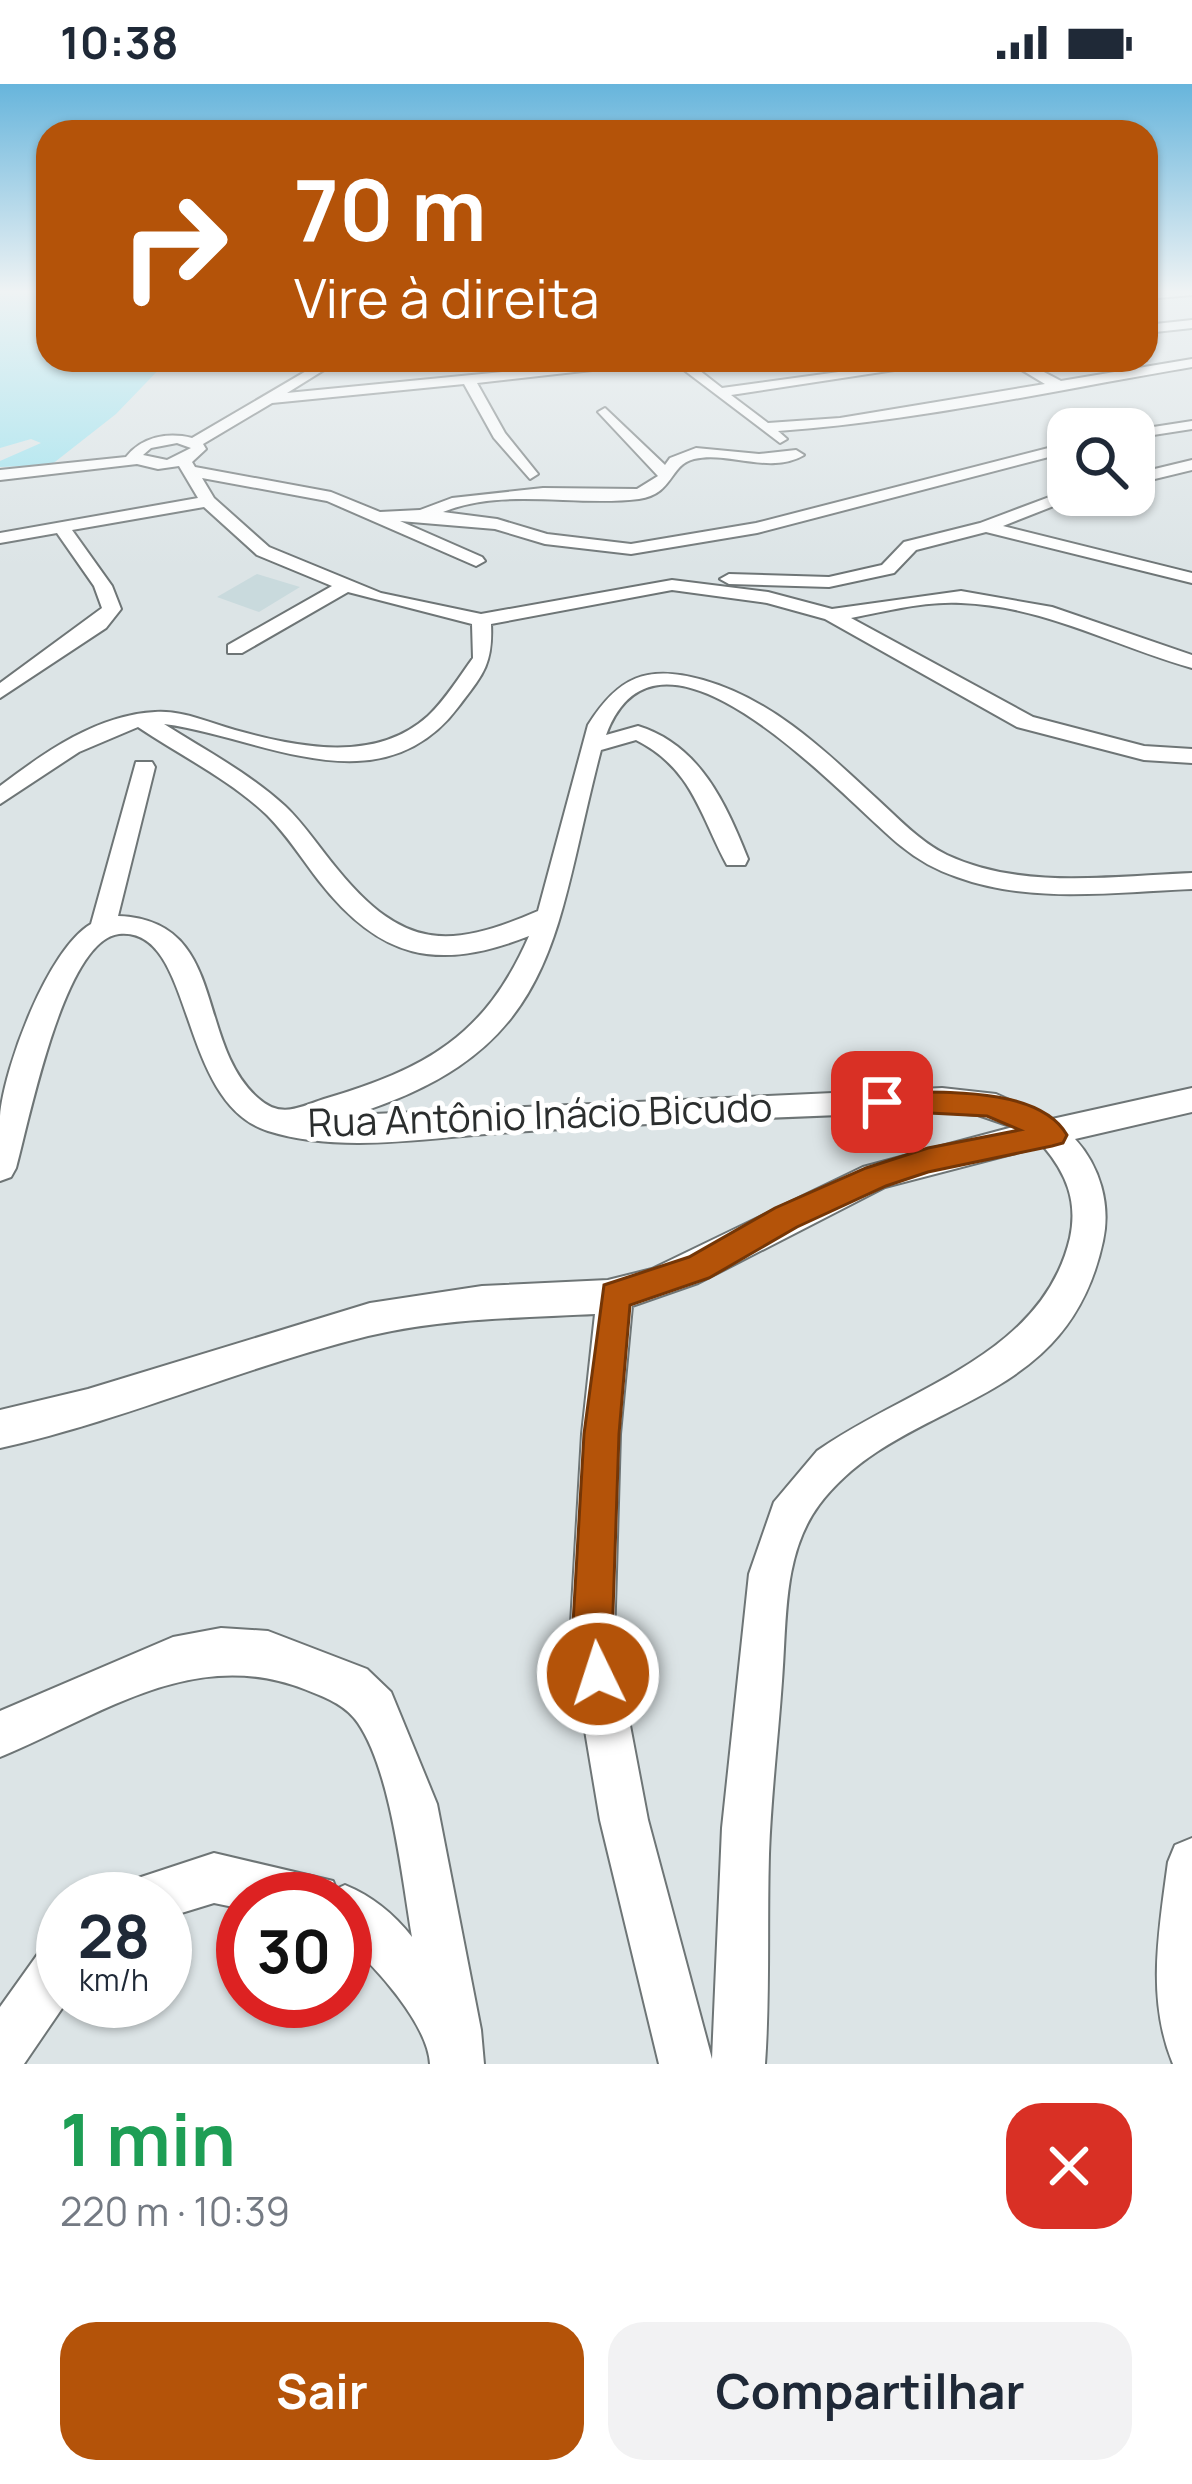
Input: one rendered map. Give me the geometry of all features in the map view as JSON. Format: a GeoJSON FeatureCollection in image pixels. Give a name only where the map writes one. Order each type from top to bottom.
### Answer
{"type":"FeatureCollection","features":[{"type":"Feature","properties":{"kind":"street"},"geometry":{"type":"LineString","coordinates":[[136,460],[134,452],[146,444],[194,442],[299,382]]}},
{"type":"Feature","properties":{"kind":"street"},"geometry":{"type":"LineString","coordinates":[[273,399],[474,382]]}},
{"type":"Feature","properties":{"kind":"street"},"geometry":{"type":"LineString","coordinates":[[423,515],[452,503],[543,493],[639,494],[668,478],[675,461],[696,453],[772,460],[796,455],[707,382]]}},
{"type":"Feature","properties":{"kind":"street"},"geometry":{"type":"LineString","coordinates":[[720,392],[790,382]]}},
{"type":"Feature","properties":{"kind":"street"},"geometry":{"type":"LineString","coordinates":[[1053,382],[1064,388]]}},
{"type":"Feature","properties":{"kind":"street"},"geometry":{"type":"LineString","coordinates":[[766,427],[840,422],[1093,382]]}},
{"type":"Feature","properties":{"kind":"street"},"geometry":{"type":"LineString","coordinates":[[470,383],[499,435],[530,474]]}},
{"type":"Feature","properties":{"kind":"street"},"geometry":{"type":"LineString","coordinates":[[605,412],[668,478]]}},
{"type":"Feature","properties":{"kind":"street"},"geometry":{"type":"LineString","coordinates":[[1155,431],[1192,425]]}},
{"type":"Feature","properties":{"kind":"street"},"geometry":{"type":"LineString","coordinates":[[185,465],[197,453],[194,442]]}},
{"type":"Feature","properties":{"kind":"street"},"geometry":{"type":"LineString","coordinates":[[381,518],[423,515],[496,524],[545,539],[631,549],[757,529],[1047,453]]}},
{"type":"Feature","properties":{"kind":"street"},"geometry":{"type":"LineString","coordinates":[[0,475],[136,460],[185,465],[331,497],[476,561]]}},
{"type":"Feature","properties":{"kind":"street"},"geometry":{"type":"LineString","coordinates":[[185,465],[208,501],[263,551],[376,597],[481,620],[672,585],[766,577],[829,582],[888,569],[910,546],[986,527],[1047,503]]}},
{"type":"Feature","properties":{"kind":"street"},"geometry":{"type":"LineString","coordinates":[[1155,473],[1192,465]]}},
{"type":"Feature","properties":{"kind":"street"},"geometry":{"type":"LineString","coordinates":[[0,538],[208,501]]}},
{"type":"Feature","properties":{"kind":"street"},"geometry":{"type":"LineString","coordinates":[[986,527],[1192,578]]}},
{"type":"Feature","properties":{"kind":"street"},"geometry":{"type":"LineString","coordinates":[[0,692],[99,624],[112,609],[103,586],[62,528]]}},
{"type":"Feature","properties":{"kind":"street"},"geometry":{"type":"LineString","coordinates":[[235,649],[347,585]]}},
{"type":"Feature","properties":{"kind":"street"},"geometry":{"type":"LineString","coordinates":[[672,585],[768,598],[832,615],[1025,722],[1144,753],[1192,756]]}},
{"type":"Feature","properties":{"kind":"street"},"geometry":{"type":"LineString","coordinates":[[832,615],[957,596],[984,599],[1133,639],[1192,662]]}},
{"type":"Feature","properties":{"kind":"street"},"geometry":{"type":"LineString","coordinates":[[0,797],[86,742],[141,719],[182,720],[231,736],[332,756],[375,754],[434,722],[483,658],[481,620]]}},
{"type":"Feature","properties":{"kind":"street"},"geometry":{"type":"LineString","coordinates":[[286,1123],[421,1078],[460,1054],[491,1025],[521,982],[550,916],[591,746],[609,704],[638,682],[676,679],[719,689],[762,710],[940,862],[997,878],[1057,884],[1192,881]]}},
{"type":"Feature","properties":{"kind":"street"},"geometry":{"type":"LineString","coordinates":[[141,719],[273,808],[355,908],[400,940],[452,952],[498,940],[550,916]]}},
{"type":"Feature","properties":{"kind":"street"},"geometry":{"type":"LineString","coordinates":[[591,746],[638,733],[685,765],[712,796],[736,859]]}},
{"type":"Feature","properties":{"kind":"street"},"geometry":{"type":"LineString","coordinates":[[0,1168],[60,982],[79,947],[103,929],[144,767]]}},
{"type":"Feature","properties":{"kind":"street","name":"Rua Antônio Inácio Bicudo"},"geometry":{"type":"LineString","coordinates":[[103,929],[134,924],[169,942],[181,957],[221,1072],[252,1112],[286,1123],[415,1126],[948,1101],[1014,1112],[1052,1135],[1073,1155],[1089,1183],[1093,1210],[1085,1248],[1064,1294],[1015,1354],[846,1453],[787,1518],[766,1601],[744,1876],[744,2012],[738,2064]]}},
{"type":"Feature","properties":{"kind":"street"},"geometry":{"type":"LineString","coordinates":[[0,1429],[145,1392],[255,1349],[356,1323],[436,1307],[615,1295],[698,1268],[786,1217],[877,1176],[1192,1100]]}},
{"type":"Feature","properties":{"kind":"street"},"geometry":{"type":"LineString","coordinates":[[615,1295],[602,1434],[592,1641],[624,1820],[686,2064]]}},
{"type":"Feature","properties":{"kind":"street"},"geometry":{"type":"LineString","coordinates":[[0,1733],[172,1659],[221,1650],[268,1653],[351,1685],[375,1708],[412,1804],[463,2053]]}},
{"type":"Feature","properties":{"kind":"street"},"geometry":{"type":"LineString","coordinates":[[1192,1862],[1180,1974],[1192,2046]]}},
{"type":"Feature","properties":{"kind":"street"},"geometry":{"type":"LineString","coordinates":[[372,1931],[463,2053]]}},
{"type":"Feature","properties":{"kind":"street"},"geometry":{"type":"LineString","coordinates":[[0,2054],[36,2001]]}},
{"type":"Feature","properties":{"kind":"shaded area"},"geometry":{"type":"Polygon","coordinates":[[[0,382],[146,382],[116,414],[51,465],[0,467],[0,461],[41,443],[31,439],[0,448],[0,382]]]}},
{"type":"Feature","properties":{"kind":"shaded area"},"geometry":{"type":"Polygon","coordinates":[[[257,574],[300,587],[259,612],[217,597],[257,574]]]}},
{"type":"Feature","properties":{"kind":"route"},"geometry":{"type":"LineString","coordinates":[[598,1674],[592,1641],[602,1434],[615,1295],[698,1268],[786,1217],[877,1176],[928,1160],[1052,1135],[1014,1112],[987,1105],[882,1102]]}}]}
